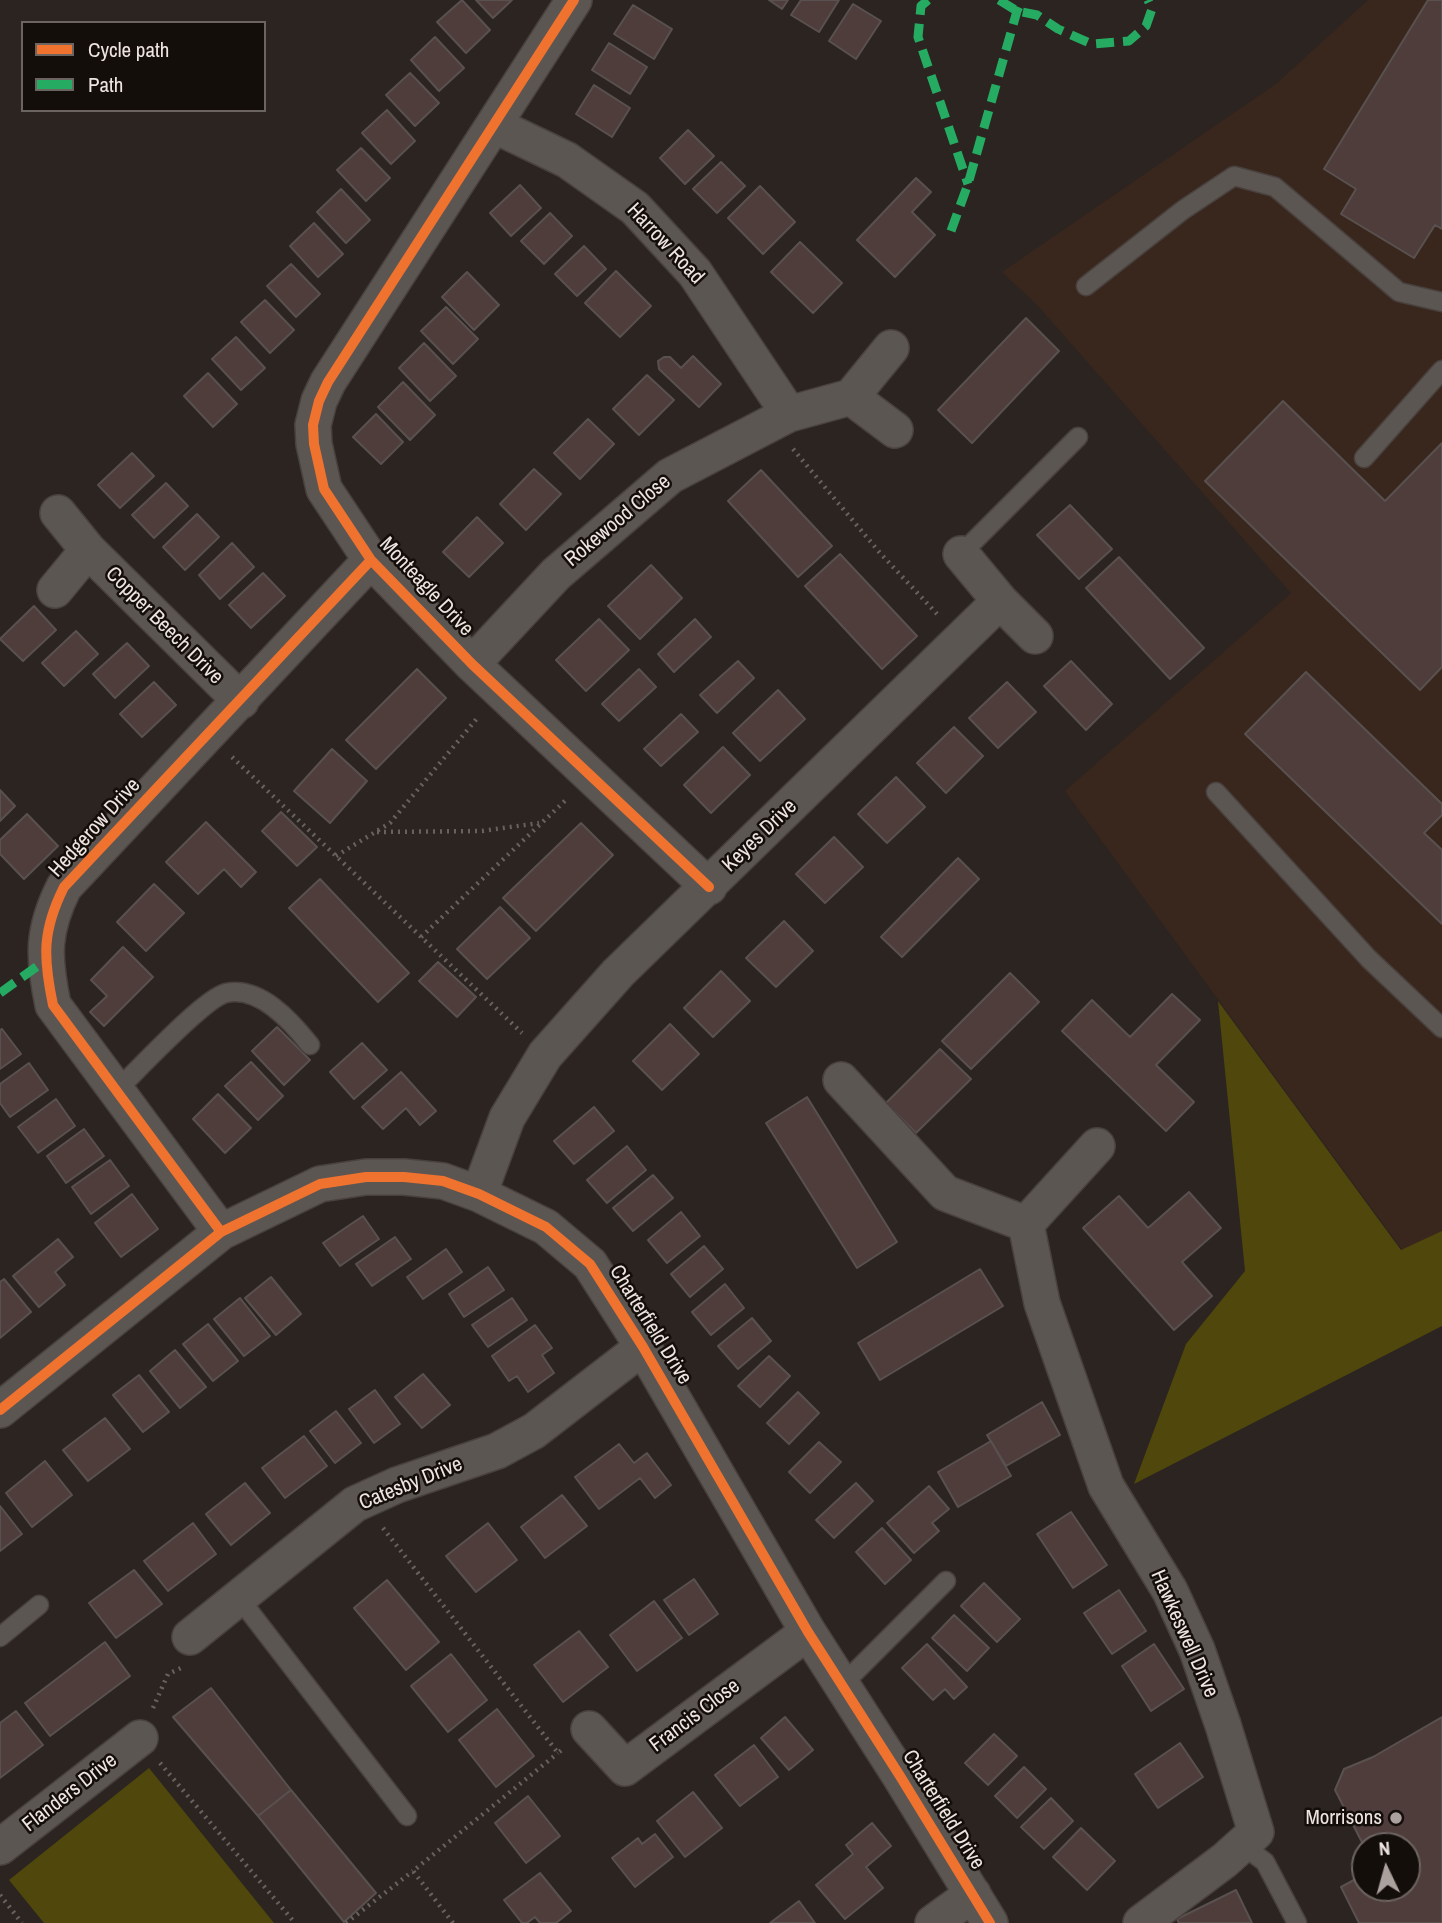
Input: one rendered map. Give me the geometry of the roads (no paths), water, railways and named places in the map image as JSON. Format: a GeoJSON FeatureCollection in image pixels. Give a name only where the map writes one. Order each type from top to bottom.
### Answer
{"type":"FeatureCollection","features":[{"type":"Feature","properties":{"kind":"street","name":"Monteagle Drive"},"geometry":{"type":"LineString","coordinates":[[574,0],[346,352],[319,401],[313,425],[314,444],[324,489],[371,560],[472,664],[709,887]]}},
{"type":"Feature","properties":{"kind":"street","name":"Harrow Road"},"geometry":{"type":"LineString","coordinates":[[494,125],[567,160],[635,208],[695,273],[780,418]]}},
{"type":"Feature","properties":{"kind":"street"},"geometry":{"type":"LineString","coordinates":[[891,348],[851,397],[895,430]]}},
{"type":"Feature","properties":{"kind":"street","name":"Rokewood Close"},"geometry":{"type":"LineString","coordinates":[[472,664],[556,574],[670,475],[780,418],[851,397]]}},
{"type":"Feature","properties":{"kind":"street","name":"Copper Beech Drive"},"geometry":{"type":"LineString","coordinates":[[58,513],[88,550],[241,701]]}},
{"type":"Feature","properties":{"kind":"street","name":"Copper Beech Drive"},"geometry":{"type":"LineString","coordinates":[[55,590],[88,550]]}},
{"type":"Feature","properties":{"kind":"street"},"geometry":{"type":"LineString","coordinates":[[961,554],[1000,601],[1035,636]]}},
{"type":"Feature","properties":{"kind":"street","name":"Hedgerow Drive"},"geometry":{"type":"LineString","coordinates":[[221,1231],[52,1005],[46,960],[47,930],[53,909],[64,887],[371,560]]}},
{"type":"Feature","properties":{"kind":"street","name":"Keyes Drive"},"geometry":{"type":"LineString","coordinates":[[479,1194],[508,1118],[545,1055],[618,973],[1000,601]]}},
{"type":"Feature","properties":{"kind":"street"},"geometry":{"type":"LineString","coordinates":[[841,1080],[945,1193],[1026,1224],[1097,1146]]}},
{"type":"Feature","properties":{"kind":"street","name":"Charterfield Drive"},"geometry":{"type":"LineString","coordinates":[[0,1410],[221,1231],[320,1184],[366,1177],[443,1181],[479,1194],[546,1227],[590,1264],[643,1347],[808,1632],[981,1909]]}},
{"type":"Feature","properties":{"kind":"street","name":"Hawkeswell Drive"},"geometry":{"type":"LineString","coordinates":[[1026,1224],[1042,1303],[1106,1486],[1170,1591],[1196,1650],[1223,1725],[1256,1832],[1236,1851],[1141,1923]]}},
{"type":"Feature","properties":{"kind":"street","name":"Catesby Drive"},"geometry":{"type":"LineString","coordinates":[[190,1637],[355,1504],[397,1485],[497,1451],[534,1431],[643,1347]]}},
{"type":"Feature","properties":{"kind":"street","name":"Francis Close"},"geometry":{"type":"LineString","coordinates":[[589,1729],[625,1768],[808,1632]]}},
{"type":"Feature","properties":{"kind":"street","name":"Flanders Drive"},"geometry":{"type":"LineString","coordinates":[[0,1847],[140,1738]]}},
{"type":"Feature","properties":{"kind":"street"},"geometry":{"type":"LineString","coordinates":[[933,1923],[981,1909]]}},
{"type":"Feature","properties":{"kind":"lane"},"geometry":{"type":"LineString","coordinates":[[1086,286],[1183,210],[1234,176],[1275,187],[1399,292],[1442,302]]}},
{"type":"Feature","properties":{"kind":"lane"},"geometry":{"type":"LineString","coordinates":[[1364,458],[1442,370]]}},
{"type":"Feature","properties":{"kind":"lane"},"geometry":{"type":"LineString","coordinates":[[961,554],[1078,437]]}},
{"type":"Feature","properties":{"kind":"lane"},"geometry":{"type":"LineString","coordinates":[[1216,792],[1369,958],[1442,1028]]}},
{"type":"Feature","properties":{"kind":"lane"},"geometry":{"type":"LineString","coordinates":[[116,1091],[206,1004],[225,993],[267,1001],[294,1024],[310,1045]]}},
{"type":"Feature","properties":{"kind":"lane"},"geometry":{"type":"LineString","coordinates":[[842,1685],[946,1581]]}},
{"type":"Feature","properties":{"kind":"lane"},"geometry":{"type":"LineString","coordinates":[[239,1598],[407,1816]]}},
{"type":"Feature","properties":{"kind":"lane"},"geometry":{"type":"LineString","coordinates":[[0,1637],[39,1605]]}},
{"type":"Feature","properties":{"kind":"lane"},"geometry":{"type":"LineString","coordinates":[[1236,1851],[1250,1850],[1265,1862],[1297,1923]]}},
{"type":"Feature","properties":{"kind":"place","name":"Morrisons"},"geometry":{"type":"Point","coordinates":[1396,1818]}}]}
